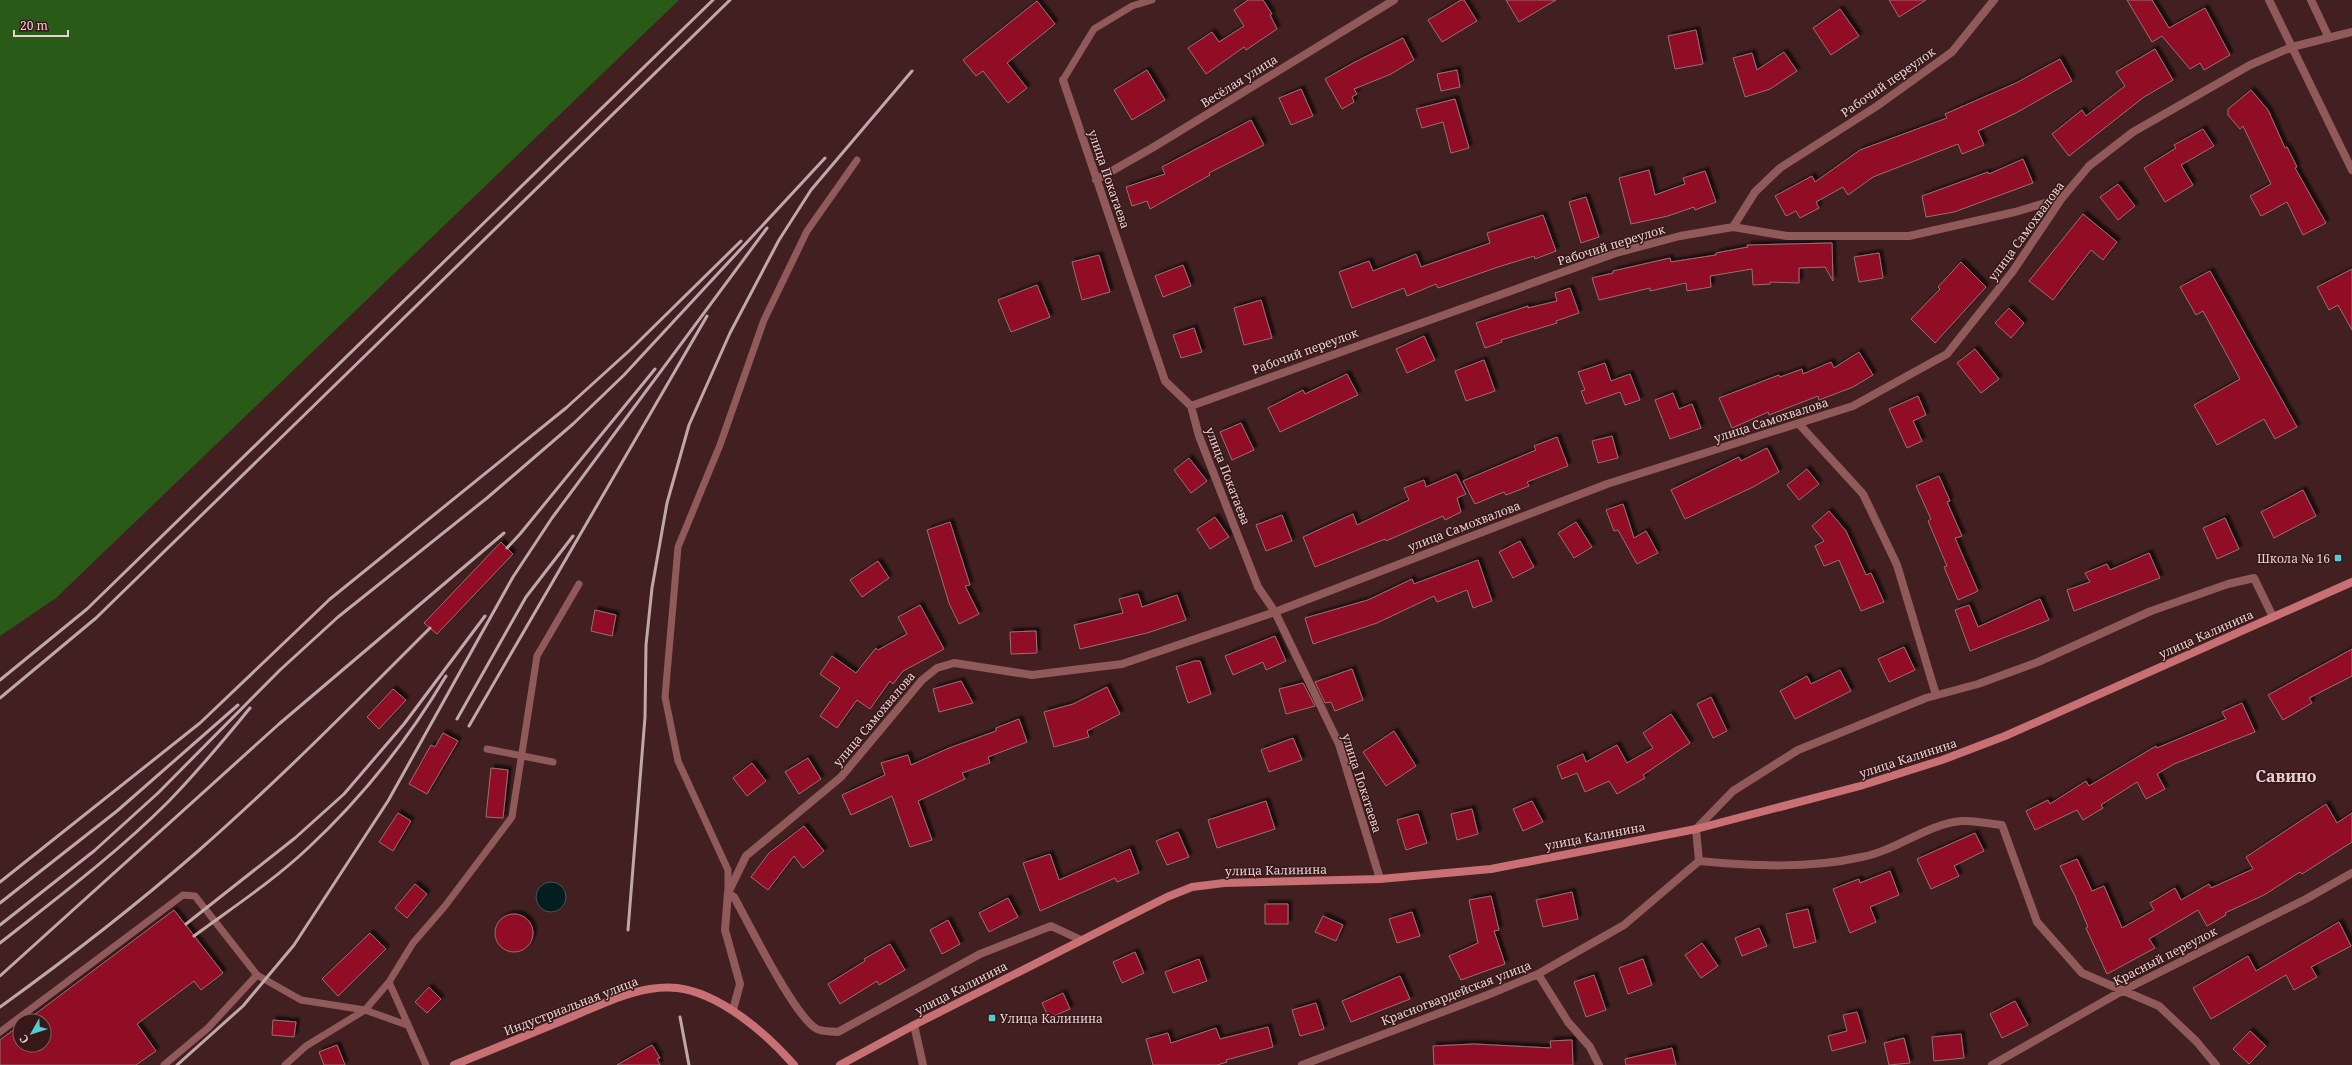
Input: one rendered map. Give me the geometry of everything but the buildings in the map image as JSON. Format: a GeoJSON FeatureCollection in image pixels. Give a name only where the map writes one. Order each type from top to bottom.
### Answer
{"type":"FeatureCollection","features":[{"type":"Feature","properties":{"kind":"main road","name":"улица Калинина"},"geometry":{"type":"LineString","coordinates":[[840,1065],[914,1025],[1081,940],[1167,897],[1192,887],[1224,883],[1380,880],[1491,869],[1696,829],[1860,786],[1942,760],[2005,736],[2352,582]]}},
{"type":"Feature","properties":{"kind":"main road","name":"Индустриальная улица"},"geometry":{"type":"LineString","coordinates":[[454,1065],[617,999],[646,989],[677,988],[702,994],[733,1010],[794,1065]]}},
{"type":"Feature","properties":{"kind":"street","name":"Весёлая улица"},"geometry":{"type":"LineString","coordinates":[[1096,180],[1152,148],[1394,0]]}},
{"type":"Feature","properties":{"kind":"street","name":"Рабочий переулок"},"geometry":{"type":"LineString","coordinates":[[1192,406],[1616,253],[1680,236],[1733,227],[1755,192],[1780,168],[1877,106],[1952,52],[1994,0]]}},
{"type":"Feature","properties":{"kind":"street"},"geometry":{"type":"LineString","coordinates":[[2269,0],[2352,170]]}},
{"type":"Feature","properties":{"kind":"street"},"geometry":{"type":"LineString","coordinates":[[2311,0],[2329,38]]}},
{"type":"Feature","properties":{"kind":"street","name":"улица Самохвалова"},"geometry":{"type":"LineString","coordinates":[[733,1010],[740,984],[725,930],[728,893],[746,856],[841,777],[922,680],[937,668],[954,663],[1032,675],[1122,664],[1275,612],[1607,484],[1853,406],[1947,354],[2013,271],[2062,198],[2090,166],[2133,132],[2250,64],[2292,47],[2352,32]]}},
{"type":"Feature","properties":{"kind":"street","name":"улица Покатаева"},"geometry":{"type":"LineString","coordinates":[[1063,80],[1165,380],[1192,406],[1199,436],[1258,588],[1275,612],[1339,744],[1380,880]]}},
{"type":"Feature","properties":{"kind":"street"},"geometry":{"type":"LineString","coordinates":[[1733,227],[1787,236],[1909,236],[2015,212],[2062,198]]}},
{"type":"Feature","properties":{"kind":"street"},"geometry":{"type":"LineString","coordinates":[[1799,424],[1863,494],[1897,565],[1936,695]]}},
{"type":"Feature","properties":{"kind":"street"},"geometry":{"type":"LineString","coordinates":[[2216,1065],[2196,1041],[2159,1006],[2082,973],[2037,922],[2002,825],[1963,821],[1933,827],[1890,848],[1864,857],[1820,865],[1749,865],[1698,861],[1696,829],[1733,791],[1798,750],[1936,695],[1978,684],[2038,662],[2151,611],[2228,584],[2254,578],[2273,617]]}},
{"type":"Feature","properties":{"kind":"street","name":"Красногвардейская улица"},"geometry":{"type":"LineString","coordinates":[[1302,1065],[1482,997],[1538,974],[1624,925],[1698,861]]}},
{"type":"Feature","properties":{"kind":"street","name":"Красный переулок"},"geometry":{"type":"LineString","coordinates":[[1992,1065],[2122,991],[2306,900],[2352,873]]}},
{"type":"Feature","properties":{"kind":"street"},"geometry":{"type":"LineString","coordinates":[[728,893],[734,897],[794,1004],[816,1028],[821,1030],[838,1032],[980,954],[1051,926],[1081,940]]}},
{"type":"Feature","properties":{"kind":"street"},"geometry":{"type":"LineString","coordinates":[[1538,974],[1568,1022],[1590,1047],[1599,1065]]}},
{"type":"Feature","properties":{"kind":"street"},"geometry":{"type":"LineString","coordinates":[[914,1025],[923,1065]]}},
{"type":"Feature","properties":{"kind":"lane"},"geometry":{"type":"LineString","coordinates":[[1063,80],[1094,29],[1132,6],[1152,0]]}},
{"type":"Feature","properties":{"kind":"lane"},"geometry":{"type":"LineString","coordinates":[[728,893],[728,870],[678,761],[665,698],[678,547],[720,445],[764,320],[807,231],[857,160]]}},
{"type":"Feature","properties":{"kind":"lane"},"geometry":{"type":"LineString","coordinates":[[285,1065],[306,1046],[365,1010],[389,982],[413,943],[445,906],[512,817],[538,656],[579,584]]}},
{"type":"Feature","properties":{"kind":"lane"},"geometry":{"type":"LineString","coordinates":[[487,749],[553,762]]}},
{"type":"Feature","properties":{"kind":"lane"},"geometry":{"type":"LineString","coordinates":[[0,1032],[183,895],[195,896],[256,975],[301,1000],[365,1010],[407,1025]]}},
{"type":"Feature","properties":{"kind":"lane"},"geometry":{"type":"LineString","coordinates":[[164,1065],[208,1028],[256,975]]}},
{"type":"Feature","properties":{"kind":"lane"},"geometry":{"type":"LineString","coordinates":[[389,982],[426,1065]]}},
{"type":"Feature","properties":{"kind":"green space"},"geometry":{"type":"Polygon","coordinates":[[[0,0],[679,0],[56,598],[0,636],[0,0]]]}},
{"type":"Feature","properties":{"kind":"water"},"geometry":{"type":"Polygon","coordinates":[[[551,882],[561,887],[566,897],[561,907],[551,912],[541,907],[536,897],[541,887],[551,882]]]}},
{"type":"Feature","properties":{"kind":"railway"},"geometry":{"type":"LineString","coordinates":[[0,680],[87,609],[713,0]]}},
{"type":"Feature","properties":{"kind":"railway"},"geometry":{"type":"LineString","coordinates":[[0,698],[96,618],[730,0]]}},
{"type":"Feature","properties":{"kind":"railway"},"geometry":{"type":"LineString","coordinates":[[628,930],[645,717],[646,645],[652,588],[667,503],[689,425],[730,333],[779,240],[811,190],[912,71]]}},
{"type":"Feature","properties":{"kind":"railway"},"geometry":{"type":"LineString","coordinates":[[0,925],[94,851],[158,793],[280,670],[338,617],[487,498],[573,424],[624,375],[825,158]]}},
{"type":"Feature","properties":{"kind":"railway"},"geometry":{"type":"LineString","coordinates":[[177,1065],[243,1006],[294,945],[388,801],[513,577],[552,518],[767,228]]}},
{"type":"Feature","properties":{"kind":"railway"},"geometry":{"type":"LineString","coordinates":[[0,882],[200,723],[330,599],[566,408],[630,350],[741,241]]}},
{"type":"Feature","properties":{"kind":"railway"},"geometry":{"type":"LineString","coordinates":[[469,726],[707,316]]}},
{"type":"Feature","properties":{"kind":"railway"},"geometry":{"type":"LineString","coordinates":[[507,548],[655,369]]}},
{"type":"Feature","properties":{"kind":"railway"},"geometry":{"type":"LineString","coordinates":[[0,976],[279,724],[504,533]]}},
{"type":"Feature","properties":{"kind":"railway"},"geometry":{"type":"LineString","coordinates":[[457,719],[526,597],[573,536]]}},
{"type":"Feature","properties":{"kind":"railway"},"geometry":{"type":"LineString","coordinates":[[186,924],[295,838],[344,794],[404,724],[485,616]]}},
{"type":"Feature","properties":{"kind":"railway"},"geometry":{"type":"LineString","coordinates":[[0,1007],[100,932],[197,852],[286,770],[430,628]]}},
{"type":"Feature","properties":{"kind":"railway"},"geometry":{"type":"LineString","coordinates":[[194,936],[294,861],[327,830],[383,767],[416,723],[446,676]]}},
{"type":"Feature","properties":{"kind":"railway"},"geometry":{"type":"LineString","coordinates":[[0,903],[117,811],[238,705]]}},
{"type":"Feature","properties":{"kind":"railway"},"geometry":{"type":"LineString","coordinates":[[0,943],[128,840],[168,802],[250,708]]}},
{"type":"Feature","properties":{"kind":"railway"},"geometry":{"type":"LineString","coordinates":[[680,1017],[689,1065]]}},
{"type":"Feature","properties":{"kind":"place","name":"Школа № 16"},"geometry":{"type":"Point","coordinates":[2338,558]}},
{"type":"Feature","properties":{"kind":"place","name":"Улица Калинина"},"geometry":{"type":"Point","coordinates":[992,1018]}},
{"type":"Feature","properties":{"kind":"district","name":"Савино"},"geometry":{"type":"Point","coordinates":[2286,776]}}]}
